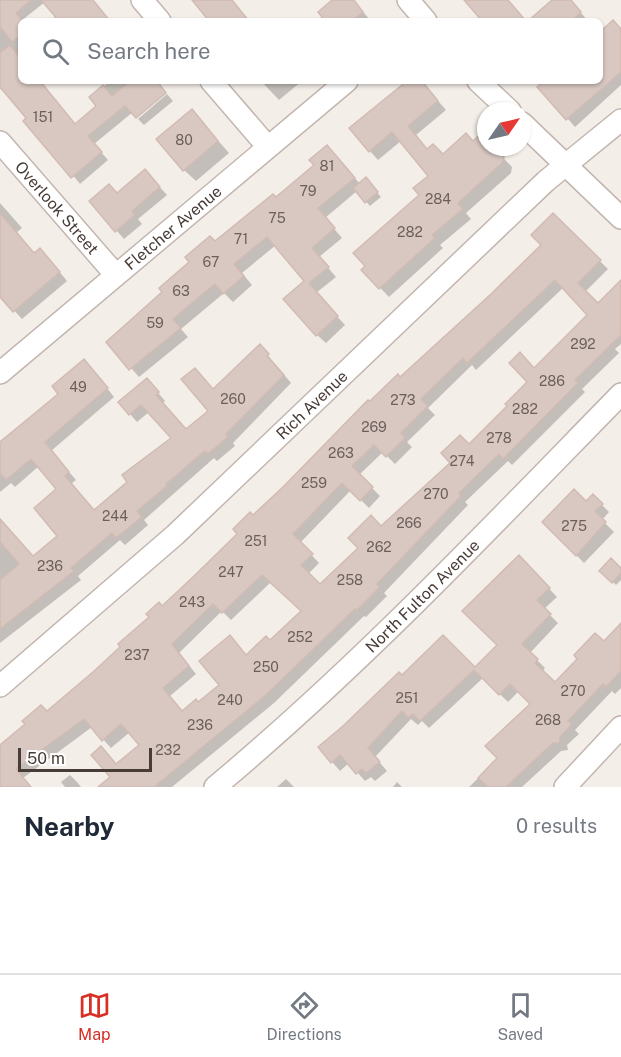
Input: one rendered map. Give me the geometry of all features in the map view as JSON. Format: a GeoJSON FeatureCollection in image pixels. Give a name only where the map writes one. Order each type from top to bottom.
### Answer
{"type":"FeatureCollection","features":[{"type":"Feature","properties":{"kind":"street"},"geometry":{"type":"LineString","coordinates":[[142,0],[157,18]]}},
{"type":"Feature","properties":{"kind":"street"},"geometry":{"type":"LineString","coordinates":[[408,0],[421,18]]}},
{"type":"Feature","properties":{"kind":"street"},"geometry":{"type":"LineString","coordinates":[[214,84],[267,146]]}},
{"type":"Feature","properties":{"kind":"street","name":"Fletcher Avenue"},"geometry":{"type":"LineString","coordinates":[[0,373],[343,84]]}},
{"type":"Feature","properties":{"kind":"street"},"geometry":{"type":"LineString","coordinates":[[481,84],[500,102]]}},
{"type":"Feature","properties":{"kind":"street","name":"Rich Avenue"},"geometry":{"type":"LineString","coordinates":[[0,686],[175,535],[567,164],[621,120]]}},
{"type":"Feature","properties":{"kind":"street"},"geometry":{"type":"LineString","coordinates":[[531,131],[621,218]]}},
{"type":"Feature","properties":{"kind":"street","name":"Overlook Street"},"geometry":{"type":"LineString","coordinates":[[0,142],[116,274]]}},
{"type":"Feature","properties":{"kind":"street","name":"North Fulton Avenue"},"geometry":{"type":"LineString","coordinates":[[215,787],[267,744],[463,556],[621,394]]}},
{"type":"Feature","properties":{"kind":"street"},"geometry":{"type":"LineString","coordinates":[[565,787],[621,727]]}},
{"type":"Feature","properties":{"kind":"building"},"geometry":{"type":"Polygon","coordinates":[[[0,0],[31,0],[16,13],[20,18],[18,18],[18,37],[12,42],[0,27],[0,0]]]}},
{"type":"Feature","properties":{"kind":"building"},"geometry":{"type":"Polygon","coordinates":[[[41,0],[93,0],[108,18],[56,18],[41,0]]]}},
{"type":"Feature","properties":{"kind":"building"},"geometry":{"type":"Polygon","coordinates":[[[192,0],[232,0],[247,18],[207,18],[192,0]]]}},
{"type":"Feature","properties":{"kind":"building"},"geometry":{"type":"Polygon","coordinates":[[[332,0],[354,0],[363,12],[356,18],[323,18],[318,12],[332,0]]]}},
{"type":"Feature","properties":{"kind":"building"},"geometry":{"type":"Polygon","coordinates":[[[464,0],[508,0],[523,18],[479,18],[464,0]]]}},
{"type":"Feature","properties":{"kind":"building"},"geometry":{"type":"Polygon","coordinates":[[[552,0],[571,0],[581,12],[575,18],[531,18],[552,0]]]}},
{"type":"Feature","properties":{"kind":"building"},"geometry":{"type":"Polygon","coordinates":[[[613,20],[621,29],[621,72],[566,120],[537,87],[540,84],[603,84],[603,29],[613,20]]]}},
{"type":"Feature","properties":{"kind":"building"},"geometry":{"type":"Polygon","coordinates":[[[10,45],[18,55],[18,84],[42,84],[75,124],[96,106],[89,97],[103,85],[112,96],[126,84],[159,84],[166,93],[136,118],[125,106],[88,136],[102,152],[71,178],[23,121],[26,118],[0,87],[0,53],[10,45]]]}},
{"type":"Feature","properties":{"kind":"building"},"geometry":{"type":"Polygon","coordinates":[[[403,84],[424,84],[438,101],[408,126],[427,149],[433,144],[443,154],[466,133],[473,141],[477,137],[477,156],[504,157],[502,163],[458,203],[463,209],[432,235],[435,238],[379,289],[361,270],[365,266],[353,253],[419,195],[413,188],[428,176],[392,132],[369,152],[349,128],[403,84]]]}},
{"type":"Feature","properties":{"kind":"building"},"geometry":{"type":"Polygon","coordinates":[[[192,109],[218,141],[183,171],[156,139],[192,109]]]}},
{"type":"Feature","properties":{"kind":"building"},"geometry":{"type":"Polygon","coordinates":[[[327,145],[355,178],[318,208],[335,228],[312,248],[329,267],[309,283],[338,316],[316,336],[283,299],[304,281],[267,237],[234,264],[244,276],[223,294],[215,284],[173,319],[181,328],[129,370],[106,342],[162,292],[159,288],[189,262],[185,257],[210,236],[215,241],[273,194],[276,197],[314,165],[309,160],[327,145]]]}},
{"type":"Feature","properties":{"kind":"building"},"geometry":{"type":"Polygon","coordinates":[[[145,169],[160,187],[132,211],[135,215],[115,232],[89,201],[109,184],[117,193],[145,169]]]}},
{"type":"Feature","properties":{"kind":"building"},"geometry":{"type":"Polygon","coordinates":[[[366,177],[378,192],[365,203],[353,188],[366,177]]]}},
{"type":"Feature","properties":{"kind":"building"},"geometry":{"type":"Polygon","coordinates":[[[0,213],[34,253],[40,248],[60,272],[13,312],[0,297],[0,213]]]}},
{"type":"Feature","properties":{"kind":"building"},"geometry":{"type":"Polygon","coordinates":[[[553,213],[601,260],[578,283],[598,303],[621,280],[621,335],[575,380],[578,383],[503,459],[499,454],[459,493],[461,496],[377,584],[380,587],[357,610],[355,609],[266,695],[154,787],[98,787],[110,777],[91,755],[101,746],[116,764],[139,745],[121,724],[102,741],[84,719],[16,769],[31,787],[0,787],[0,745],[25,724],[22,721],[41,705],[47,711],[93,672],[120,647],[118,644],[149,617],[146,614],[159,602],[162,606],[237,534],[233,529],[250,512],[253,515],[368,400],[370,401],[398,374],[400,377],[491,294],[541,245],[531,235],[553,213]],[[555,280],[467,363],[463,358],[421,399],[428,406],[401,433],[405,438],[386,457],[374,445],[352,466],[373,487],[360,501],[342,483],[293,534],[313,554],[301,565],[320,584],[358,548],[348,538],[371,515],[381,526],[450,463],[441,453],[460,435],[469,444],[507,406],[505,404],[527,382],[509,363],[520,352],[534,368],[587,315],[555,280]],[[262,575],[222,613],[213,604],[172,644],[189,666],[163,688],[182,711],[196,699],[198,702],[219,685],[199,661],[230,635],[246,655],[266,636],[270,640],[301,611],[262,575]]]}},
{"type":"Feature","properties":{"kind":"building"},"geometry":{"type":"Polygon","coordinates":[[[260,344],[269,354],[267,356],[284,375],[226,434],[228,437],[208,454],[205,451],[166,484],[167,486],[137,511],[142,517],[116,538],[112,533],[71,568],[74,571],[0,629],[0,580],[19,564],[0,542],[0,519],[33,556],[57,536],[34,508],[56,489],[31,459],[6,480],[0,473],[0,442],[58,394],[52,386],[84,359],[108,388],[45,442],[69,472],[65,476],[94,510],[127,482],[122,475],[171,438],[141,405],[129,415],[118,402],[147,378],[159,392],[156,395],[186,429],[208,411],[181,379],[195,368],[213,389],[260,344]]]}},
{"type":"Feature","properties":{"kind":"building"},"geometry":{"type":"Polygon","coordinates":[[[574,489],[586,501],[593,494],[603,504],[595,511],[606,522],[576,556],[542,522],[574,489]]]}},
{"type":"Feature","properties":{"kind":"building"},"geometry":{"type":"Polygon","coordinates":[[[519,555],[550,588],[537,600],[551,614],[522,644],[538,659],[535,663],[555,682],[577,659],[574,655],[595,633],[604,641],[621,623],[621,671],[606,687],[603,684],[568,721],[572,724],[560,737],[560,743],[553,743],[506,787],[488,787],[478,778],[497,758],[485,746],[530,704],[510,684],[499,695],[474,670],[420,721],[413,714],[408,718],[402,711],[368,748],[380,762],[366,773],[362,769],[356,774],[340,755],[331,763],[318,747],[399,672],[402,675],[443,635],[475,667],[497,645],[462,611],[519,555]]]}},
{"type":"Feature","properties":{"kind":"building"},"geometry":{"type":"Polygon","coordinates":[[[611,558],[621,568],[621,573],[612,583],[599,571],[611,558]]]}}]}
